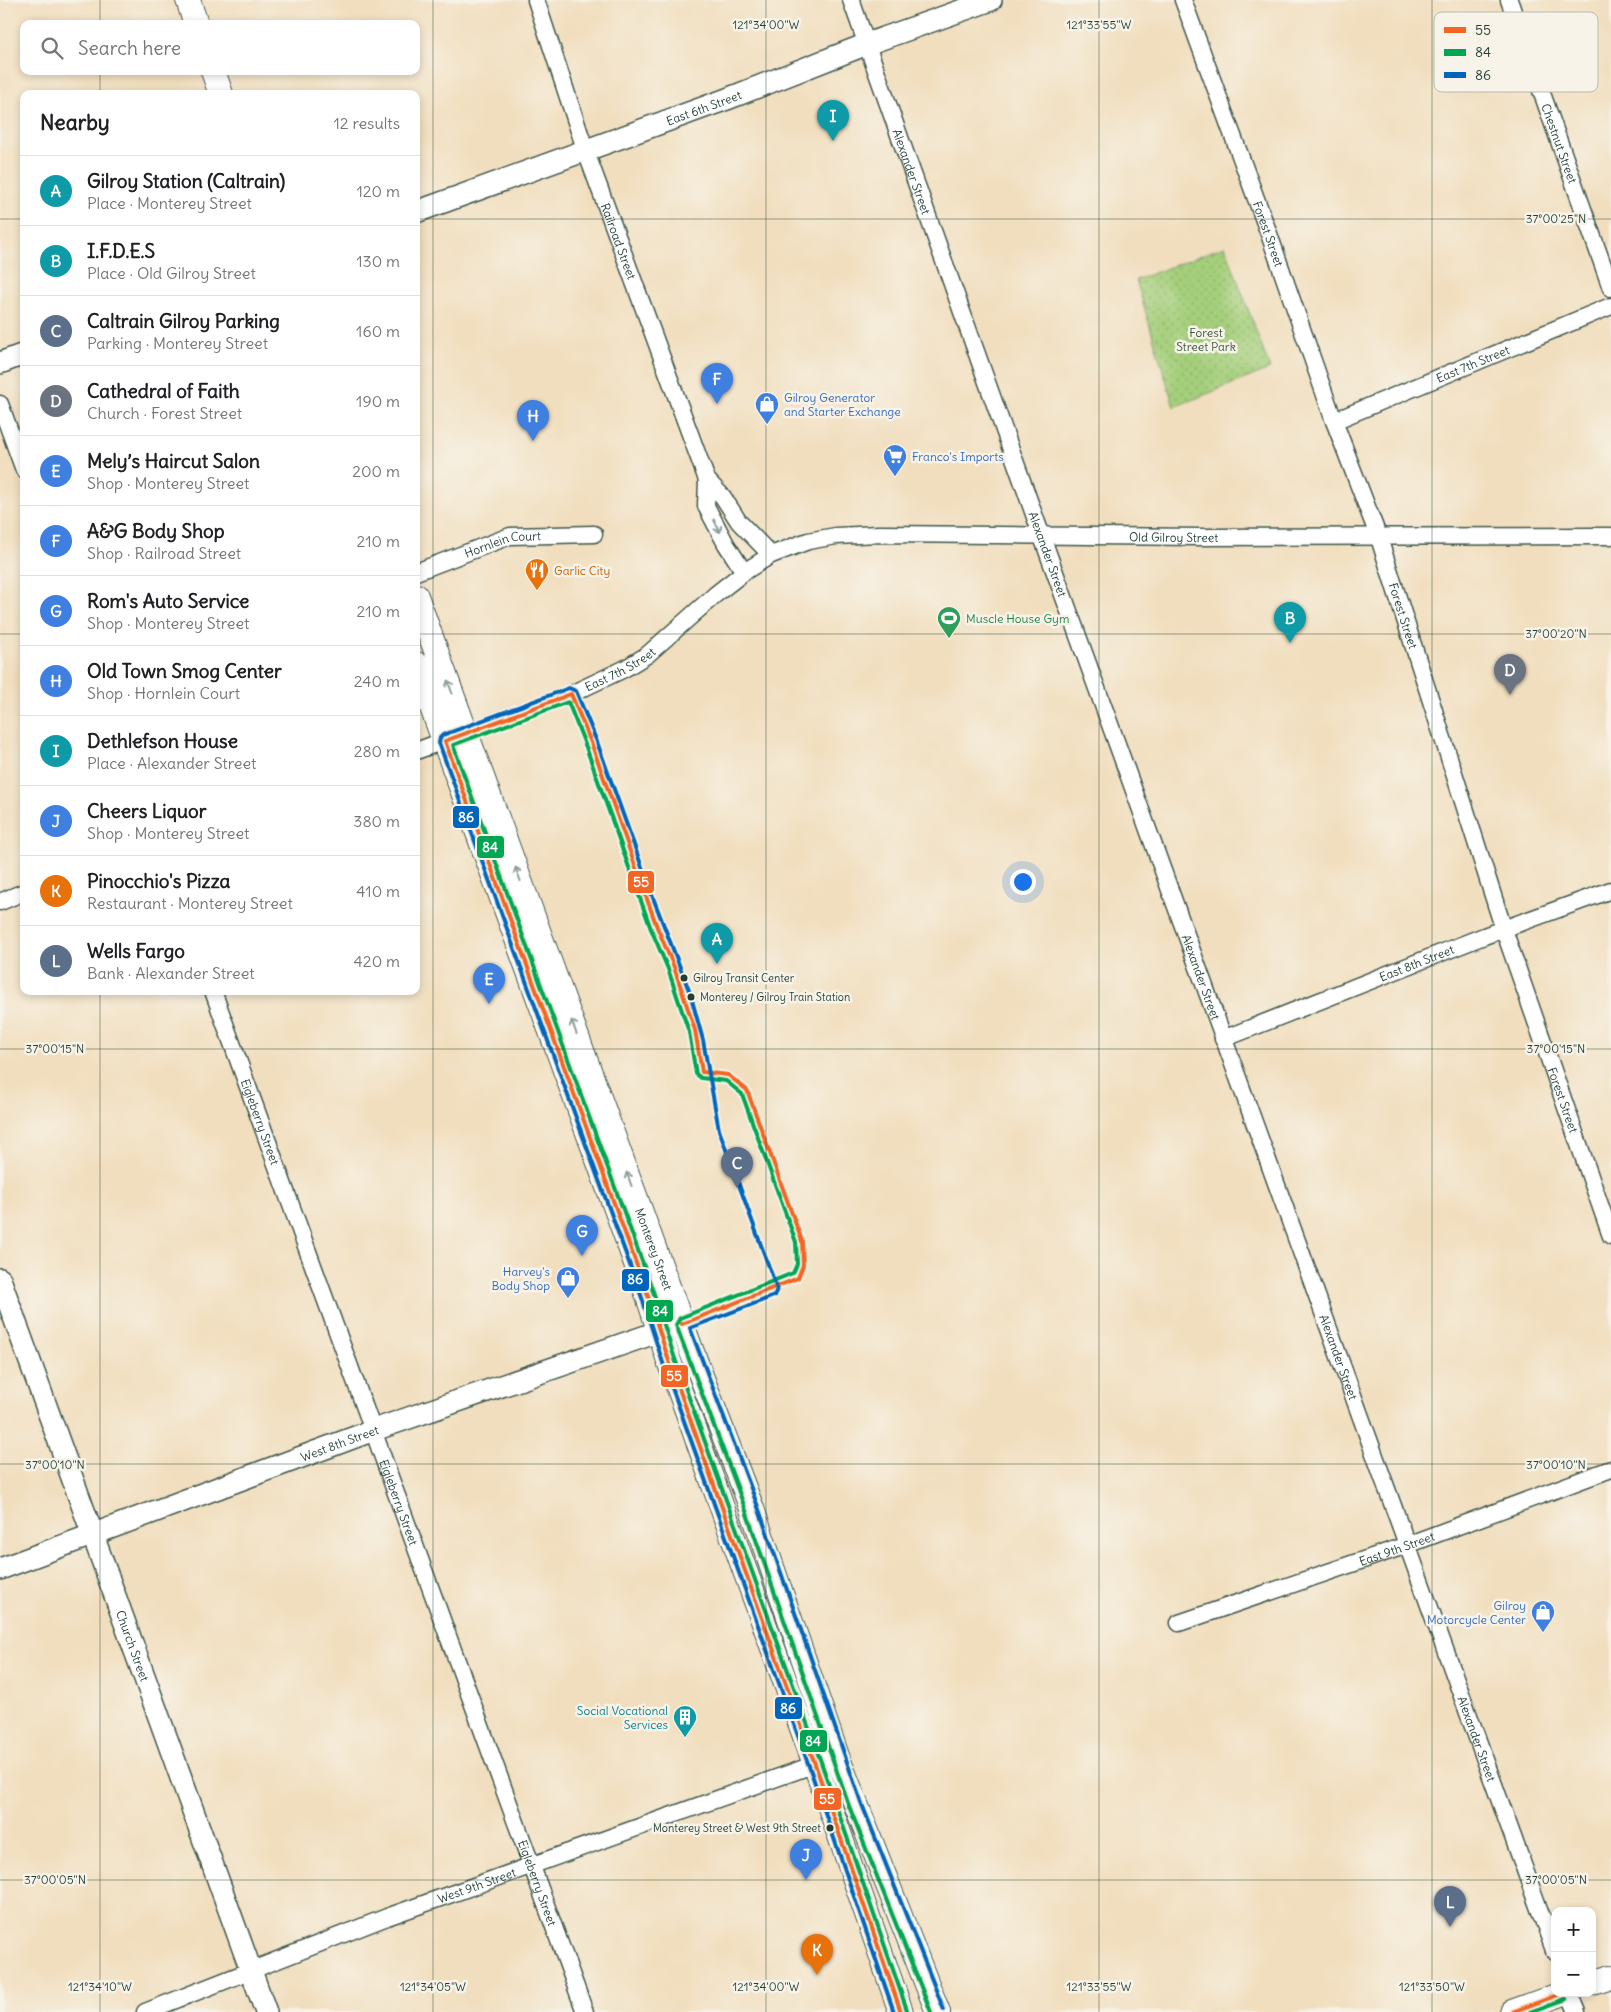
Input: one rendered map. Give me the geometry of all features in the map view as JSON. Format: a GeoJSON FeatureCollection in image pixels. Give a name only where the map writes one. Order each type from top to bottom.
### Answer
{"type":"FeatureCollection","features":[{"type":"Feature","properties":{"kind":"main road"},"geometry":{"type":"LineString","coordinates":[[188,0],[195,20]]}},
{"type":"Feature","properties":{"kind":"main road"},"geometry":{"type":"LineString","coordinates":[[215,75],[220,90]]}},
{"type":"Feature","properties":{"kind":"main road","name":"Monterey Street"},"geometry":{"type":"LineString","coordinates":[[420,610],[456,737],[660,1332],[815,1764],[901,2012]]}},
{"type":"Feature","properties":{"kind":"main road","name":"Monterey Street"},"geometry":{"type":"LineString","coordinates":[[420,671],[456,737],[751,1506],[837,1756],[938,2012]]}},
{"type":"Feature","properties":{"kind":"main road"},"geometry":{"type":"LineString","coordinates":[[1596,1982],[1611,1976]]}},
{"type":"Feature","properties":{"kind":"main road"},"geometry":{"type":"LineString","coordinates":[[1512,2012],[1553,1997]]}},
{"type":"Feature","properties":{"kind":"street","name":"Railroad Street"},"geometry":{"type":"LineString","coordinates":[[536,0],[585,149],[707,480],[706,506],[726,544],[744,572]]}},
{"type":"Feature","properties":{"kind":"street","name":"Alexander Street"},"geometry":{"type":"LineString","coordinates":[[851,0],[1040,534],[1554,1952]]}},
{"type":"Feature","properties":{"kind":"street","name":"East 6th Street"},"geometry":{"type":"LineString","coordinates":[[420,211],[727,99],[867,44],[991,0]]}},
{"type":"Feature","properties":{"kind":"street","name":"Forest Street"},"geometry":{"type":"LineString","coordinates":[[1183,0],[1269,234],[1334,421],[1379,538],[1504,930],[1611,1236]]}},
{"type":"Feature","properties":{"kind":"street","name":"Chestnut Street"},"geometry":{"type":"LineString","coordinates":[[1509,0],[1513,12]]}},
{"type":"Feature","properties":{"kind":"street","name":"Chestnut Street"},"geometry":{"type":"LineString","coordinates":[[1542,92],[1611,288]]}},
{"type":"Feature","properties":{"kind":"street","name":"East 7th Street"},"geometry":{"type":"LineString","coordinates":[[1334,421],[1611,306]]}},
{"type":"Feature","properties":{"kind":"street"},"geometry":{"type":"LineString","coordinates":[[0,364],[20,356]]}},
{"type":"Feature","properties":{"kind":"street"},"geometry":{"type":"LineString","coordinates":[[0,404],[20,459]]}},
{"type":"Feature","properties":{"kind":"street","name":"Railroad Street"},"geometry":{"type":"LineString","coordinates":[[707,480],[723,497],[739,522],[771,555]]}},
{"type":"Feature","properties":{"kind":"street","name":"Hornlein Court"},"geometry":{"type":"LineString","coordinates":[[420,570],[510,536],[594,534]]}},
{"type":"Feature","properties":{"kind":"street","name":"Old Gilroy Street"},"geometry":{"type":"LineString","coordinates":[[744,572],[771,555],[808,541],[836,536],[879,534],[1379,538],[1611,536]]}},
{"type":"Feature","properties":{"kind":"street","name":"East 7th Street"},"geometry":{"type":"LineString","coordinates":[[420,750],[571,694],[624,669],[647,655],[744,572]]}},
{"type":"Feature","properties":{"kind":"street","name":"East 8th Street"},"geometry":{"type":"LineString","coordinates":[[1223,1038],[1611,890]]}},
{"type":"Feature","properties":{"kind":"street"},"geometry":{"type":"LineString","coordinates":[[0,902],[20,894]]}},
{"type":"Feature","properties":{"kind":"street","name":"Eigleberry Street"},"geometry":{"type":"LineString","coordinates":[[214,995],[585,2012]]}},
{"type":"Feature","properties":{"kind":"street","name":"Church Street"},"geometry":{"type":"LineString","coordinates":[[0,1279],[266,2012]]}},
{"type":"Feature","properties":{"kind":"street","name":"West 8th Street"},"geometry":{"type":"LineString","coordinates":[[0,1569],[374,1430],[682,1324]]}},
{"type":"Feature","properties":{"kind":"street","name":"East 9th Street"},"geometry":{"type":"LineString","coordinates":[[1179,1623],[1407,1545],[1611,1470]]}},
{"type":"Feature","properties":{"kind":"street","name":"West 9th Street"},"geometry":{"type":"LineString","coordinates":[[145,2012],[387,1917],[837,1756]]}},
{"type":"Feature","properties":{"kind":"street"},"geometry":{"type":"LineString","coordinates":[[1571,1997],[1577,2012]]}},
{"type":"Feature","properties":{"kind":"green space","name":"Forest Street Park"},"geometry":{"type":"Polygon","coordinates":[[[1225,246],[1270,369],[1174,407],[1136,280],[1225,246]]]}},
{"type":"Feature","properties":{"kind":"transit line","name":"86"},"geometry":{"type":"LineString","coordinates":[[894,2012],[809,1766],[663,1363],[642,1298],[439,743],[443,735],[569,688],[576,691],[597,742],[652,895],[690,993],[703,1040],[719,1130],[777,1289],[774,1296],[690,1328],[757,1504],[861,1802],[944,2010]]}},
{"type":"Feature","properties":{"kind":"transit line","name":"55"},"geometry":{"type":"LineString","coordinates":[[571,694],[592,745],[657,927],[674,967],[695,1030],[702,1072]]}},
{"type":"Feature","properties":{"kind":"transit line","name":"55"},"geometry":{"type":"LineString","coordinates":[[445,741],[571,694]]}},
{"type":"Feature","properties":{"kind":"transit line","name":"84"},"geometry":{"type":"LineString","coordinates":[[907,2010],[821,1762],[675,1359],[654,1294],[453,745],[568,702],[651,929],[668,969],[689,1032],[696,1074],[701,1078],[726,1081],[742,1094],[796,1242],[797,1264],[793,1273],[680,1318],[676,1325],[745,1508],[849,1806],[931,2012]]}},
{"type":"Feature","properties":{"kind":"transit line","name":"55"},"geometry":{"type":"LineString","coordinates":[[445,741],[648,1296],[669,1361],[815,1764],[901,2012]]}},
{"type":"Feature","properties":{"kind":"transit line","name":"55"},"geometry":{"type":"LineString","coordinates":[[682,1324],[798,1278],[803,1265],[802,1241],[747,1090],[728,1075],[702,1072]]}},
{"type":"Feature","properties":{"kind":"transit line","name":"55"},"geometry":{"type":"LineString","coordinates":[[1512,2012],[1552,1997]]}},
{"type":"Feature","properties":{"kind":"transit line","name":"84"},"geometry":{"type":"LineString","coordinates":[[1530,2012],[1566,1999]]}},
{"type":"Feature","properties":{"kind":"place","name":"Dethlefson House"},"geometry":{"type":"Point","coordinates":[833,141]}},
{"type":"Feature","properties":{"kind":"place","name":"A&G Body Shop"},"geometry":{"type":"Point","coordinates":[717,404]}},
{"type":"Feature","properties":{"kind":"place","name":"Gilroy Generator and Starter Exchange"},"geometry":{"type":"Point","coordinates":[767,425]}},
{"type":"Feature","properties":{"kind":"place","name":"Old Town Smog Center"},"geometry":{"type":"Point","coordinates":[533,441]}},
{"type":"Feature","properties":{"kind":"place","name":"Franco's Imports"},"geometry":{"type":"Point","coordinates":[895,477]}},
{"type":"Feature","properties":{"kind":"place","name":"Garlic City"},"geometry":{"type":"Point","coordinates":[537,591]}},
{"type":"Feature","properties":{"kind":"place","name":"Muscle House Gym"},"geometry":{"type":"Point","coordinates":[949,639]}},
{"type":"Feature","properties":{"kind":"place","name":"I.F.D.E.S"},"geometry":{"type":"Point","coordinates":[1290,643]}},
{"type":"Feature","properties":{"kind":"place","name":"Cathedral of Faith"},"geometry":{"type":"Point","coordinates":[1510,695]}},
{"type":"Feature","properties":{"kind":"place","name":"Gilroy Station (Caltrain)"},"geometry":{"type":"Point","coordinates":[717,964]}},
{"type":"Feature","properties":{"kind":"place","name":"Gilroy Transit Center"},"geometry":{"type":"Point","coordinates":[684,978]}},
{"type":"Feature","properties":{"kind":"place","name":"Monterey / Gilroy Train Station"},"geometry":{"type":"Point","coordinates":[691,997]}},
{"type":"Feature","properties":{"kind":"place","name":"Mely’s Haircut Salon"},"geometry":{"type":"Point","coordinates":[489,1004]}},
{"type":"Feature","properties":{"kind":"place","name":"Caltrain Gilroy Parking"},"geometry":{"type":"Point","coordinates":[737,1188]}},
{"type":"Feature","properties":{"kind":"place","name":"Rom's Auto Service"},"geometry":{"type":"Point","coordinates":[582,1256]}},
{"type":"Feature","properties":{"kind":"place","name":"Harvey's Body Shop"},"geometry":{"type":"Point","coordinates":[568,1299]}},
{"type":"Feature","properties":{"kind":"place","name":"Gilroy Motorcycle Center"},"geometry":{"type":"Point","coordinates":[1543,1633]}},
{"type":"Feature","properties":{"kind":"place","name":"Social Vocational Services"},"geometry":{"type":"Point","coordinates":[685,1738]}},
{"type":"Feature","properties":{"kind":"place","name":"Monterey Street & West 9th Street"},"geometry":{"type":"Point","coordinates":[830,1828]}},
{"type":"Feature","properties":{"kind":"place","name":"Cheers Liquor"},"geometry":{"type":"Point","coordinates":[806,1880]}},
{"type":"Feature","properties":{"kind":"place","name":"Wells Fargo"},"geometry":{"type":"Point","coordinates":[1450,1927]}},
{"type":"Feature","properties":{"kind":"place","name":"Pinocchio's Pizza"},"geometry":{"type":"Point","coordinates":[817,1975]}}]}
